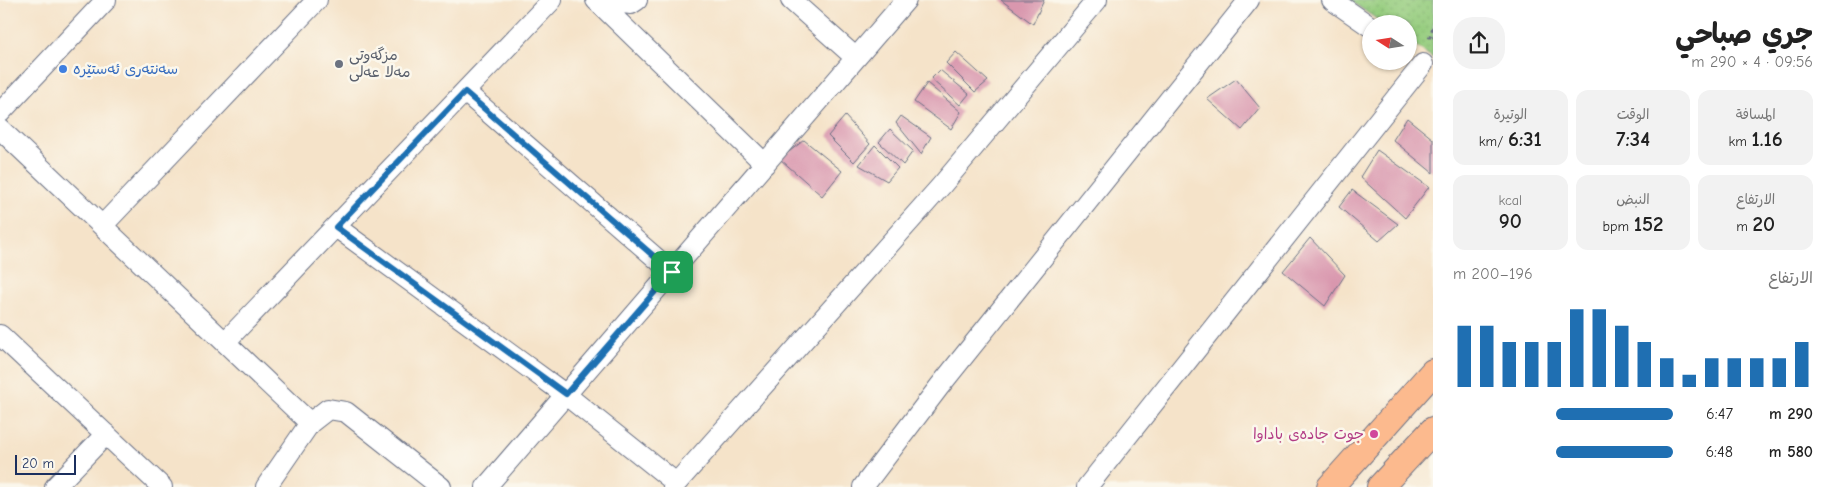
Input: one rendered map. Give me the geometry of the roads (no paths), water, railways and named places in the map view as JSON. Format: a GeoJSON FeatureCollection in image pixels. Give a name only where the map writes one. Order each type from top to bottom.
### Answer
{"type":"FeatureCollection","features":[{"type":"Feature","properties":{"kind":"main road"},"geometry":{"type":"LineString","coordinates":[[1330,487],[1433,372]]}},
{"type":"Feature","properties":{"kind":"main road"},"geometry":{"type":"LineString","coordinates":[[1380,487],[1433,430]]}},
{"type":"Feature","properties":{"kind":"street"},"geometry":{"type":"LineString","coordinates":[[0,113],[106,0]]}},
{"type":"Feature","properties":{"kind":"street"},"geometry":{"type":"LineString","coordinates":[[103,225],[317,0]]}},
{"type":"Feature","properties":{"kind":"street"},"geometry":{"type":"LineString","coordinates":[[226,341],[552,0]]}},
{"type":"Feature","properties":{"kind":"street"},"geometry":{"type":"LineString","coordinates":[[596,0],[765,164]]}},
{"type":"Feature","properties":{"kind":"street"},"geometry":{"type":"LineString","coordinates":[[600,0],[631,4],[637,0]]}},
{"type":"Feature","properties":{"kind":"street"},"geometry":{"type":"LineString","coordinates":[[791,0],[856,58]]}},
{"type":"Feature","properties":{"kind":"street"},"geometry":{"type":"LineString","coordinates":[[486,487],[906,0]]}},
{"type":"Feature","properties":{"kind":"street"},"geometry":{"type":"LineString","coordinates":[[336,227],[566,394],[674,485],[942,185],[1097,0]]}},
{"type":"Feature","properties":{"kind":"street"},"geometry":{"type":"LineString","coordinates":[[863,487],[945,379],[1249,0]]}},
{"type":"Feature","properties":{"kind":"street"},"geometry":{"type":"LineString","coordinates":[[1332,0],[1362,21]]}},
{"type":"Feature","properties":{"kind":"street"},"geometry":{"type":"LineString","coordinates":[[1087,487],[1422,63]]}},
{"type":"Feature","properties":{"kind":"street"},"geometry":{"type":"LineString","coordinates":[[465,92],[672,272]]}},
{"type":"Feature","properties":{"kind":"street"},"geometry":{"type":"LineString","coordinates":[[0,129],[226,341],[310,423]]}},
{"type":"Feature","properties":{"kind":"street"},"geometry":{"type":"LineString","coordinates":[[3,345],[106,434],[162,487]]}},
{"type":"Feature","properties":{"kind":"street"},"geometry":{"type":"LineString","coordinates":[[266,487],[310,423],[328,409],[346,412],[441,487]]}},
{"type":"Feature","properties":{"kind":"street"},"geometry":{"type":"LineString","coordinates":[[55,487],[106,434]]}},
{"type":"Feature","properties":{"kind":"place","name":"مزگەوتی مەلا عەلی"},"geometry":{"type":"Point","coordinates":[339,64]}},
{"type":"Feature","properties":{"kind":"place","name":"سەنتەری ئەستێرە"},"geometry":{"type":"Point","coordinates":[63,69]}},
{"type":"Feature","properties":{"kind":"place","name":"جوت جادەی باداوا"},"geometry":{"type":"Point","coordinates":[1374,434]}}]}
